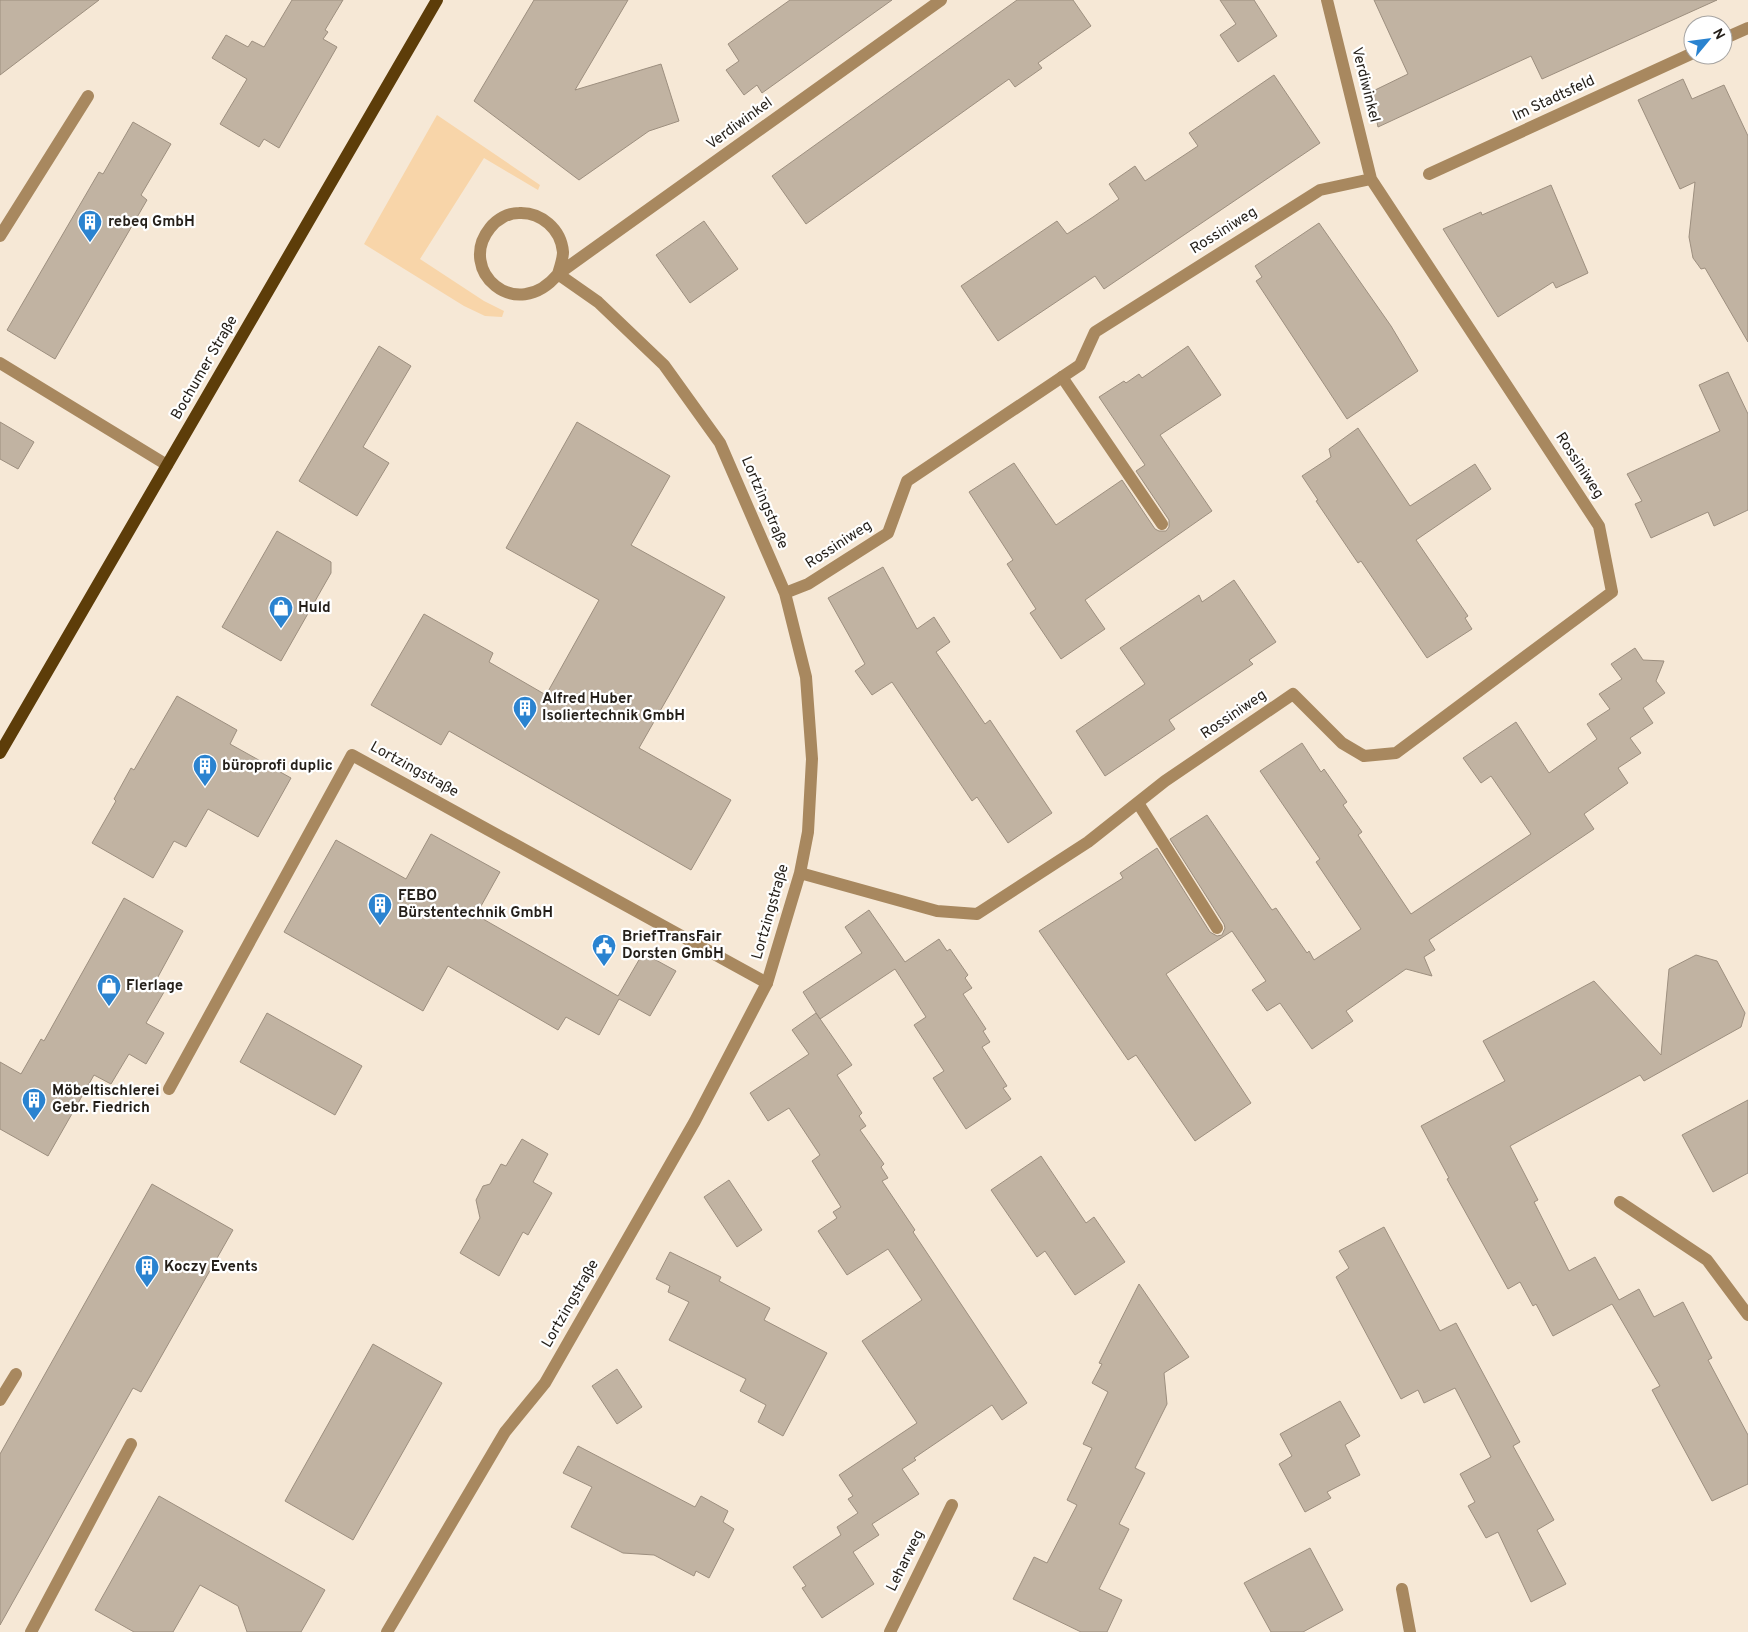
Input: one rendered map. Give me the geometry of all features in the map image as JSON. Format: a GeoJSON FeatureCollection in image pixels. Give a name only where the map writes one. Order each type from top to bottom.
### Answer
{"type":"FeatureCollection","features":[{"type":"Feature","properties":{"kind":"main road","name":"Bochumer Straße"},"geometry":{"type":"LineString","coordinates":[[0,753],[437,0]]}},
{"type":"Feature","properties":{"kind":"street","name":"Verdiwinkel"},"geometry":{"type":"LineString","coordinates":[[558,274],[941,0]]}},
{"type":"Feature","properties":{"kind":"street","name":"Verdiwinkel"},"geometry":{"type":"LineString","coordinates":[[1327,0],[1371,179]]}},
{"type":"Feature","properties":{"kind":"street"},"geometry":{"type":"LineString","coordinates":[[1733,35],[1748,28]]}},
{"type":"Feature","properties":{"kind":"street","name":"Im Stadtsfeld"},"geometry":{"type":"LineString","coordinates":[[1429,174],[1683,58]]}},
{"type":"Feature","properties":{"kind":"street"},"geometry":{"type":"LineString","coordinates":[[1,234],[88,96]]}},
{"type":"Feature","properties":{"kind":"street","name":"Rossiniweg"},"geometry":{"type":"LineString","coordinates":[[785,593],[808,584],[888,533],[907,481],[1080,365],[1095,332],[1320,190],[1371,179],[1599,526],[1612,592],[1396,753],[1364,756],[1342,742],[1293,694],[1165,781],[1088,842],[977,914],[937,911],[800,873]]}},
{"type":"Feature","properties":{"kind":"street"},"geometry":{"type":"LineString","coordinates":[[528,212],[538,216],[550,224],[560,240],[563,253],[558,274],[548,286],[536,293],[526,295],[503,291],[491,282],[484,270],[480,256],[485,234],[496,220],[514,213],[528,212]]}},
{"type":"Feature","properties":{"kind":"street","name":"Lortzingstraße"},"geometry":{"type":"LineString","coordinates":[[388,1632],[505,1432],[550,1374],[695,1121],[767,983],[800,873],[808,832],[812,759],[806,677],[785,593],[720,443],[664,365],[598,302],[558,274]]}},
{"type":"Feature","properties":{"kind":"street"},"geometry":{"type":"LineString","coordinates":[[0,364],[167,465]]}},
{"type":"Feature","properties":{"kind":"street"},"geometry":{"type":"LineString","coordinates":[[1062,377],[1162,524]]}},
{"type":"Feature","properties":{"kind":"street","name":"Lortzingstraße"},"geometry":{"type":"LineString","coordinates":[[169,1089],[352,755],[767,983]]}},
{"type":"Feature","properties":{"kind":"street"},"geometry":{"type":"LineString","coordinates":[[1138,803],[1216,928]]}},
{"type":"Feature","properties":{"kind":"street"},"geometry":{"type":"LineString","coordinates":[[1620,1202],[1707,1260],[1748,1315]]}},
{"type":"Feature","properties":{"kind":"street"},"geometry":{"type":"LineString","coordinates":[[0,1400],[16,1374]]}},
{"type":"Feature","properties":{"kind":"street"},"geometry":{"type":"LineString","coordinates":[[32,1632],[131,1444]]}},
{"type":"Feature","properties":{"kind":"street","name":"Leharweg"},"geometry":{"type":"LineString","coordinates":[[890,1632],[952,1505]]}},
{"type":"Feature","properties":{"kind":"street"},"geometry":{"type":"LineString","coordinates":[[1402,1589],[1410,1632]]}},
{"type":"Feature","properties":{"kind":"shaded area"},"geometry":{"type":"Polygon","coordinates":[[[437,115],[540,185],[538,190],[484,158],[420,259],[484,301],[504,311],[502,317],[485,316],[464,306],[364,244],[437,115]]]}},
{"type":"Feature","properties":{"kind":"building"},"geometry":{"type":"Polygon","coordinates":[[[0,0],[99,0],[0,75],[0,0]]]}},
{"type":"Feature","properties":{"kind":"building"},"geometry":{"type":"Polygon","coordinates":[[[292,0],[343,0],[325,30],[328,32],[323,39],[337,47],[279,148],[264,139],[259,147],[220,124],[247,79],[212,58],[226,35],[248,47],[252,41],[264,47],[292,0]]]}},
{"type":"Feature","properties":{"kind":"building"},"geometry":{"type":"Polygon","coordinates":[[[534,0],[628,0],[575,90],[661,64],[679,121],[649,131],[579,180],[474,101],[534,0]]]}},
{"type":"Feature","properties":{"kind":"building"},"geometry":{"type":"Polygon","coordinates":[[[790,0],[892,0],[762,93],[757,85],[744,95],[726,70],[739,61],[728,44],[790,0]]]}},
{"type":"Feature","properties":{"kind":"building"},"geometry":{"type":"Polygon","coordinates":[[[1017,0],[1073,0],[1091,26],[1038,63],[1042,68],[1015,87],[1009,79],[806,224],[772,176],[1017,0]]]}},
{"type":"Feature","properties":{"kind":"building"},"geometry":{"type":"Polygon","coordinates":[[[1220,0],[1254,0],[1277,36],[1238,62],[1220,35],[1236,24],[1220,0]]]}},
{"type":"Feature","properties":{"kind":"building"},"geometry":{"type":"Polygon","coordinates":[[[1374,0],[1717,0],[1542,79],[1531,56],[1378,127],[1371,92],[1408,74],[1374,0]]]}},
{"type":"Feature","properties":{"kind":"building"},"geometry":{"type":"Polygon","coordinates":[[[1274,75],[1320,143],[1104,289],[1095,276],[998,341],[961,286],[1057,221],[1067,234],[1093,217],[1119,199],[1109,184],[1135,166],[1145,181],[1198,146],[1189,133],[1274,75]]]}},
{"type":"Feature","properties":{"kind":"building"},"geometry":{"type":"Polygon","coordinates":[[[1683,79],[1692,99],[1724,85],[1748,136],[1748,342],[1705,268],[1701,269],[1693,258],[1689,237],[1695,182],[1680,189],[1638,100],[1683,79]]]}},
{"type":"Feature","properties":{"kind":"building","name":"rebeq GmbH"},"geometry":{"type":"Polygon","coordinates":[[[133,122],[171,144],[141,195],[147,200],[55,359],[7,330],[99,172],[103,174],[133,122]]]}},
{"type":"Feature","properties":{"kind":"building"},"geometry":{"type":"Polygon","coordinates":[[[1551,185],[1588,273],[1556,288],[1553,282],[1498,317],[1443,229],[1481,212],[1482,215],[1551,185]]]}},
{"type":"Feature","properties":{"kind":"building"},"geometry":{"type":"Polygon","coordinates":[[[704,221],[738,269],[690,303],[656,255],[704,221]]]}},
{"type":"Feature","properties":{"kind":"building"},"geometry":{"type":"Polygon","coordinates":[[[1319,223],[1391,326],[1418,371],[1347,419],[1256,281],[1262,277],[1255,266],[1319,223]]]}},
{"type":"Feature","properties":{"kind":"building"},"geometry":{"type":"Polygon","coordinates":[[[379,346],[411,366],[363,447],[389,463],[357,516],[299,481],[379,346]]]}},
{"type":"Feature","properties":{"kind":"building"},"geometry":{"type":"Polygon","coordinates":[[[1188,346],[1221,395],[1160,435],[1212,511],[1085,600],[1105,629],[1061,659],[1030,613],[1036,609],[1007,564],[1013,560],[969,492],[1014,463],[1056,525],[1122,480],[1155,529],[1166,531],[1169,527],[1169,520],[1136,471],[1145,465],[1099,397],[1139,374],[1142,378],[1188,346]]]}},
{"type":"Feature","properties":{"kind":"building"},"geometry":{"type":"Polygon","coordinates":[[[1728,372],[1748,414],[1748,510],[1714,526],[1708,512],[1651,538],[1635,504],[1642,501],[1627,474],[1720,431],[1699,385],[1728,372]]]}},
{"type":"Feature","properties":{"kind":"building"},"geometry":{"type":"Polygon","coordinates":[[[0,422],[34,442],[18,469],[0,459],[0,422]]]}},
{"type":"Feature","properties":{"kind":"building"},"geometry":{"type":"Polygon","coordinates":[[[577,422],[670,476],[631,545],[725,597],[639,748],[731,800],[691,870],[449,731],[441,745],[371,705],[424,614],[493,653],[489,662],[546,695],[599,600],[506,548],[577,422]]]}},
{"type":"Feature","properties":{"kind":"building"},"geometry":{"type":"Polygon","coordinates":[[[1358,428],[1410,506],[1475,464],[1491,489],[1416,540],[1468,616],[1465,618],[1472,629],[1427,658],[1361,561],[1358,563],[1316,501],[1318,500],[1302,476],[1331,457],[1329,449],[1358,428]]]}},
{"type":"Feature","properties":{"kind":"building"},"geometry":{"type":"Polygon","coordinates":[[[277,531],[331,562],[331,573],[281,661],[222,627],[277,531]]]}},
{"type":"Feature","properties":{"kind":"building"},"geometry":{"type":"Polygon","coordinates":[[[883,567],[917,629],[934,617],[950,642],[936,652],[985,724],[990,720],[1052,813],[1008,843],[977,797],[972,801],[892,682],[872,695],[855,671],[865,664],[828,598],[883,567]]]}},
{"type":"Feature","properties":{"kind":"building"},"geometry":{"type":"Polygon","coordinates":[[[1234,580],[1276,642],[1249,660],[1253,664],[1169,720],[1175,729],[1105,776],[1076,731],[1145,684],[1120,648],[1199,595],[1202,602],[1234,580]]]}},
{"type":"Feature","properties":{"kind":"building"},"geometry":{"type":"Polygon","coordinates":[[[1635,648],[1643,660],[1664,661],[1656,681],[1665,693],[1643,708],[1653,723],[1630,738],[1641,753],[1618,768],[1628,783],[1584,814],[1594,829],[1429,940],[1435,950],[1424,957],[1432,976],[1406,969],[1346,1011],[1353,1021],[1312,1049],[1280,1003],[1267,1011],[1252,990],[1266,981],[1232,931],[1166,974],[1251,1103],[1195,1141],[1136,1055],[1128,1060],[1039,931],[1123,878],[1120,873],[1157,848],[1210,932],[1217,936],[1222,935],[1225,928],[1224,924],[1170,839],[1207,815],[1272,910],[1276,908],[1307,953],[1309,951],[1314,960],[1361,929],[1316,862],[1320,859],[1260,771],[1302,743],[1321,772],[1324,769],[1347,802],[1343,805],[1362,832],[1358,835],[1411,914],[1531,834],[1491,776],[1481,783],[1463,758],[1516,722],[1549,773],[1597,739],[1587,724],[1610,709],[1599,694],[1622,679],[1611,664],[1635,648]]]}},
{"type":"Feature","properties":{"kind":"building","name":"büroprofi duplic"},"geometry":{"type":"Polygon","coordinates":[[[177,696],[237,730],[230,744],[291,778],[258,837],[208,809],[186,847],[174,841],[153,878],[92,843],[116,801],[114,799],[131,768],[134,770],[177,696]]]}},
{"type":"Feature","properties":{"kind":"building"},"geometry":{"type":"Polygon","coordinates":[[[431,834],[500,872],[476,915],[618,996],[643,953],[676,971],[650,1016],[619,999],[599,1035],[566,1017],[558,1030],[448,966],[423,1011],[284,932],[336,840],[406,879],[431,834]]]}},
{"type":"Feature","properties":{"kind":"building"},"geometry":{"type":"Polygon","coordinates":[[[124,898],[183,931],[153,986],[164,992],[146,1023],[164,1033],[146,1064],[129,1054],[111,1084],[94,1075],[48,1156],[0,1129],[0,1062],[21,1074],[41,1039],[44,1041],[124,898]]]}},
{"type":"Feature","properties":{"kind":"building"},"geometry":{"type":"Polygon","coordinates":[[[869,910],[905,962],[939,939],[947,951],[950,949],[968,975],[965,978],[972,988],[963,994],[986,1029],[983,1031],[990,1042],[982,1047],[1007,1086],[1003,1088],[1011,1099],[966,1129],[933,1078],[944,1071],[914,1025],[926,1017],[895,969],[820,1019],[803,992],[862,953],[845,927],[869,910]]]}},
{"type":"Feature","properties":{"kind":"building"},"geometry":{"type":"Polygon","coordinates":[[[1696,955],[1717,961],[1745,1013],[1741,1027],[1644,1081],[1640,1075],[1510,1146],[1538,1200],[1534,1202],[1569,1271],[1595,1257],[1619,1300],[1639,1289],[1654,1317],[1683,1302],[1712,1358],[1708,1360],[1748,1435],[1748,1484],[1712,1501],[1652,1390],[1660,1386],[1612,1304],[1553,1336],[1536,1304],[1533,1306],[1520,1282],[1508,1289],[1447,1179],[1449,1178],[1421,1126],[1505,1081],[1483,1041],[1594,981],[1661,1055],[1669,969],[1696,955]]]}},
{"type":"Feature","properties":{"kind":"building"},"geometry":{"type":"Polygon","coordinates":[[[267,1013],[362,1066],[335,1115],[240,1062],[267,1013]]]}},
{"type":"Feature","properties":{"kind":"building"},"geometry":{"type":"Polygon","coordinates":[[[816,1013],[852,1065],[837,1075],[862,1113],[859,1116],[866,1126],[860,1130],[884,1164],[881,1167],[888,1178],[882,1181],[915,1230],[913,1232],[1027,1403],[1002,1420],[992,1405],[914,1458],[916,1460],[902,1469],[919,1494],[872,1524],[879,1535],[853,1552],[874,1584],[822,1618],[802,1588],[806,1586],[793,1567],[841,1535],[837,1527],[858,1513],[848,1499],[853,1496],[839,1475],[917,1423],[862,1341],[922,1300],[888,1249],[847,1275],[818,1231],[837,1218],[833,1212],[841,1207],[812,1161],[820,1155],[789,1108],[768,1121],[750,1093],[809,1054],[792,1030],[816,1013]]]}},
{"type":"Feature","properties":{"kind":"building"},"geometry":{"type":"Polygon","coordinates":[[[1748,1100],[1748,1173],[1713,1192],[1682,1135],[1748,1100]]]}},
{"type":"Feature","properties":{"kind":"building"},"geometry":{"type":"Polygon","coordinates":[[[522,1139],[548,1154],[533,1182],[552,1193],[528,1235],[523,1232],[499,1276],[460,1253],[480,1218],[476,1200],[483,1186],[490,1184],[501,1164],[506,1166],[522,1139]]]}},
{"type":"Feature","properties":{"kind":"building"},"geometry":{"type":"Polygon","coordinates":[[[1041,1156],[1086,1223],[1094,1217],[1125,1262],[1075,1295],[1045,1251],[1037,1257],[991,1190],[1041,1156]]]}},
{"type":"Feature","properties":{"kind":"building"},"geometry":{"type":"Polygon","coordinates":[[[729,1180],[762,1230],[737,1247],[704,1197],[729,1180]]]}},
{"type":"Feature","properties":{"kind":"building"},"geometry":{"type":"Polygon","coordinates":[[[152,1184],[233,1230],[141,1392],[133,1388],[0,1625],[0,1454],[152,1184]]]}},
{"type":"Feature","properties":{"kind":"building"},"geometry":{"type":"Polygon","coordinates":[[[1384,1227],[1440,1331],[1456,1323],[1520,1442],[1513,1446],[1554,1520],[1537,1530],[1566,1584],[1531,1602],[1498,1532],[1486,1538],[1468,1506],[1475,1502],[1460,1474],[1491,1457],[1455,1388],[1424,1403],[1418,1390],[1401,1399],[1336,1277],[1349,1268],[1339,1251],[1384,1227]]]}},
{"type":"Feature","properties":{"kind":"building"},"geometry":{"type":"Polygon","coordinates":[[[670,1252],[721,1277],[719,1281],[770,1308],[764,1320],[827,1353],[783,1436],[758,1422],[766,1405],[740,1391],[746,1379],[669,1340],[689,1302],[668,1292],[670,1286],[656,1279],[670,1252]]]}},
{"type":"Feature","properties":{"kind":"building"},"geometry":{"type":"Polygon","coordinates":[[[1139,1284],[1189,1357],[1164,1373],[1167,1404],[1135,1468],[1145,1473],[1119,1524],[1129,1529],[1099,1589],[1122,1600],[1107,1632],[1081,1632],[1013,1599],[1034,1557],[1047,1563],[1077,1505],[1067,1500],[1092,1448],[1083,1444],[1108,1392],[1092,1383],[1102,1364],[1099,1363],[1139,1284]]]}},
{"type":"Feature","properties":{"kind":"building"},"geometry":{"type":"Polygon","coordinates":[[[373,1344],[442,1383],[353,1540],[285,1501],[373,1344]]]}},
{"type":"Feature","properties":{"kind":"building"},"geometry":{"type":"Polygon","coordinates":[[[617,1369],[642,1407],[617,1424],[592,1386],[617,1369]]]}},
{"type":"Feature","properties":{"kind":"building"},"geometry":{"type":"Polygon","coordinates":[[[1340,1401],[1360,1436],[1345,1445],[1360,1475],[1327,1492],[1331,1498],[1305,1512],[1279,1464],[1292,1456],[1280,1434],[1340,1401]]]}},
{"type":"Feature","properties":{"kind":"building"},"geometry":{"type":"Polygon","coordinates":[[[578,1446],[695,1507],[701,1496],[728,1511],[723,1522],[734,1529],[709,1578],[696,1571],[694,1576],[654,1555],[623,1553],[571,1527],[592,1487],[563,1473],[578,1446]]]}},
{"type":"Feature","properties":{"kind":"building"},"geometry":{"type":"Polygon","coordinates":[[[159,1496],[325,1590],[301,1632],[247,1632],[238,1606],[200,1585],[173,1632],[134,1632],[95,1610],[159,1496]]]}},
{"type":"Feature","properties":{"kind":"building"},"geometry":{"type":"Polygon","coordinates":[[[1310,1548],[1343,1610],[1303,1632],[1271,1632],[1244,1583],[1310,1548]]]}},
{"type":"Feature","properties":{"kind":"place","name":"rebeq GmbH"},"geometry":{"type":"Point","coordinates":[90,243]}},
{"type":"Feature","properties":{"kind":"place","name":"Huld"},"geometry":{"type":"Point","coordinates":[281,629]}},
{"type":"Feature","properties":{"kind":"place","name":"Alfred Huber Isoliertechnik GmbH"},"geometry":{"type":"Point","coordinates":[525,729]}},
{"type":"Feature","properties":{"kind":"place","name":"büroprofi duplic"},"geometry":{"type":"Point","coordinates":[205,787]}},
{"type":"Feature","properties":{"kind":"place","name":"FEBO Bürstentechnik GmbH"},"geometry":{"type":"Point","coordinates":[380,926]}},
{"type":"Feature","properties":{"kind":"place","name":"BriefTransFair Dorsten GmbH"},"geometry":{"type":"Point","coordinates":[604,967]}},
{"type":"Feature","properties":{"kind":"place","name":"Flerlage"},"geometry":{"type":"Point","coordinates":[109,1007]}},
{"type":"Feature","properties":{"kind":"place","name":"Möbeltischlerei Gebr. Fiedrich"},"geometry":{"type":"Point","coordinates":[34,1121]}},
{"type":"Feature","properties":{"kind":"place","name":"Koczy Events"},"geometry":{"type":"Point","coordinates":[147,1288]}}]}
